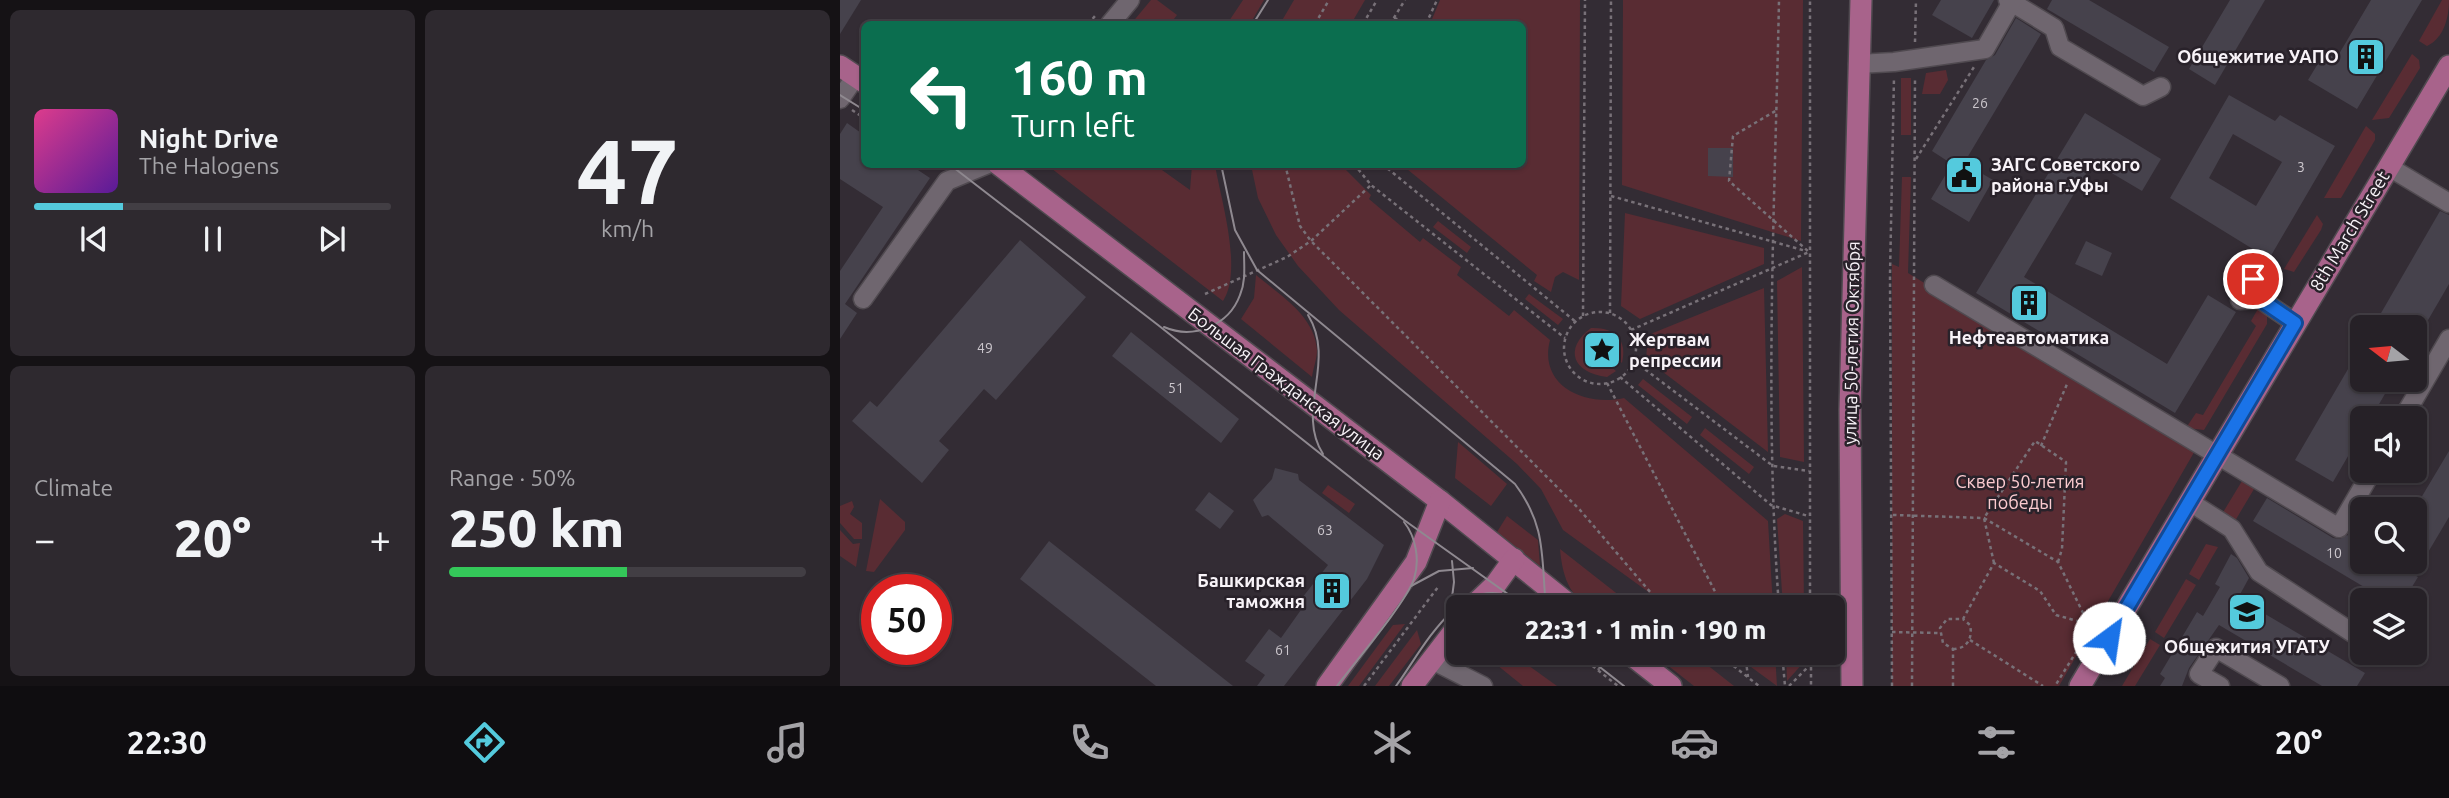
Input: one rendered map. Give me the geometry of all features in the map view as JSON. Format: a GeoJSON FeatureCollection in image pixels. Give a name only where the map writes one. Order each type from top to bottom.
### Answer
{"type":"FeatureCollection","features":[{"type":"Feature","properties":{"kind":"main road","name":"улица 50-летия Октября"},"geometry":{"type":"LineString","coordinates":[[1852,686],[1850,410],[1861,0]]}},
{"type":"Feature","properties":{"kind":"main road","name":"8th March Street"},"geometry":{"type":"LineString","coordinates":[[2080,686],[2449,66]]}},
{"type":"Feature","properties":{"kind":"main road","name":"Большая Гражданская улица"},"geometry":{"type":"LineString","coordinates":[[1003,168],[1440,501],[1558,595]]}},
{"type":"Feature","properties":{"kind":"main road"},"geometry":{"type":"LineString","coordinates":[[1327,686],[1414,566],[1440,501]]}},
{"type":"Feature","properties":{"kind":"main road"},"geometry":{"type":"LineString","coordinates":[[1485,595],[1514,559]]}},
{"type":"Feature","properties":{"kind":"main road"},"geometry":{"type":"LineString","coordinates":[[1412,686],[1446,642]]}},
{"type":"Feature","properties":{"kind":"main road"},"geometry":{"type":"LineString","coordinates":[[1634,665],[1671,686]]}},
{"type":"Feature","properties":{"kind":"street"},"geometry":{"type":"LineString","coordinates":[[1112,21],[1130,0]]}},
{"type":"Feature","properties":{"kind":"street"},"geometry":{"type":"LineString","coordinates":[[1858,64],[1894,62],[1985,48],[2010,1],[2054,28],[2060,47],[2143,96],[2161,87]]}},
{"type":"Feature","properties":{"kind":"street"},"geometry":{"type":"LineString","coordinates":[[840,99],[854,75]]}},
{"type":"Feature","properties":{"kind":"street"},"geometry":{"type":"LineString","coordinates":[[2389,167],[2449,203]]}},
{"type":"Feature","properties":{"kind":"street"},"geometry":{"type":"LineString","coordinates":[[863,299],[947,181],[978,168]]}},
{"type":"Feature","properties":{"kind":"street"},"geometry":{"type":"LineString","coordinates":[[2253,279],[2260,299],[2295,323]]}},
{"type":"Feature","properties":{"kind":"street"},"geometry":{"type":"LineString","coordinates":[[1934,285],[2073,371],[2339,528],[2365,483]]}},
{"type":"Feature","properties":{"kind":"street"},"geometry":{"type":"LineString","coordinates":[[2239,300],[2260,299]]}},
{"type":"Feature","properties":{"kind":"street"},"geometry":{"type":"LineString","coordinates":[[2410,406],[2449,339]]}},
{"type":"Feature","properties":{"kind":"street"},"geometry":{"type":"LineString","coordinates":[[2190,502],[2232,529],[2259,572],[2350,631]]}},
{"type":"Feature","properties":{"kind":"street"},"geometry":{"type":"LineString","coordinates":[[2220,686],[2199,674],[2216,648],[2280,686]]}},
{"type":"Feature","properties":{"kind":"street"},"geometry":{"type":"LineString","coordinates":[[1432,660],[1483,686]]}},
{"type":"Feature","properties":{"kind":"path"},"geometry":{"type":"LineString","coordinates":[[1317,21],[1329,0]]}},
{"type":"Feature","properties":{"kind":"path"},"geometry":{"type":"LineString","coordinates":[[1365,21],[1377,0]]}},
{"type":"Feature","properties":{"kind":"path"},"geometry":{"type":"LineString","coordinates":[[1392,21],[1405,0]]}},
{"type":"Feature","properties":{"kind":"path"},"geometry":{"type":"LineString","coordinates":[[1427,21],[1437,0]]}},
{"type":"Feature","properties":{"kind":"path"},"geometry":{"type":"LineString","coordinates":[[1583,316],[1585,0]]}},
{"type":"Feature","properties":{"kind":"path"},"geometry":{"type":"LineString","coordinates":[[1610,313],[1611,0]]}},
{"type":"Feature","properties":{"kind":"path"},"geometry":{"type":"LineString","coordinates":[[1778,595],[1771,505],[1772,243],[1779,0]]}},
{"type":"Feature","properties":{"kind":"path"},"geometry":{"type":"LineString","coordinates":[[1810,0],[1810,595]]}},
{"type":"Feature","properties":{"kind":"path"},"geometry":{"type":"LineString","coordinates":[[1912,686],[1916,0]]}},
{"type":"Feature","properties":{"kind":"path"},"geometry":{"type":"LineString","coordinates":[[1394,18],[1403,21]]}},
{"type":"Feature","properties":{"kind":"path"},"geometry":{"type":"LineString","coordinates":[[1914,162],[1985,48]]}},
{"type":"Feature","properties":{"kind":"path"},"geometry":{"type":"LineString","coordinates":[[1892,686],[1890,275],[1894,62]]}},
{"type":"Feature","properties":{"kind":"path"},"geometry":{"type":"LineString","coordinates":[[1777,110],[1733,136],[1729,181],[1809,252]]}},
{"type":"Feature","properties":{"kind":"path"},"geometry":{"type":"LineString","coordinates":[[1286,168],[1300,226],[1311,241],[1580,510],[1653,595]]}},
{"type":"Feature","properties":{"kind":"path"},"geometry":{"type":"LineString","coordinates":[[1357,168],[1371,185],[1565,338]]}},
{"type":"Feature","properties":{"kind":"path"},"geometry":{"type":"LineString","coordinates":[[1387,168],[1576,322]]}},
{"type":"Feature","properties":{"kind":"path"},"geometry":{"type":"LineString","coordinates":[[1205,294],[1287,257],[1311,241],[1371,185]]}},
{"type":"Feature","properties":{"kind":"path"},"geometry":{"type":"LineString","coordinates":[[1611,196],[1809,252]]}},
{"type":"Feature","properties":{"kind":"path"},"geometry":{"type":"LineString","coordinates":[[1631,330],[1809,252]]}},
{"type":"Feature","properties":{"kind":"path"},"geometry":{"type":"LineString","coordinates":[[1595,312],[1610,313],[1621,318],[1631,330],[1635,342],[1633,360],[1620,377],[1607,383],[1582,380],[1570,369],[1565,357],[1565,338],[1583,316],[1595,312]]}},
{"type":"Feature","properties":{"kind":"path"},"geometry":{"type":"LineString","coordinates":[[1633,360],[1773,466],[1808,471]]}},
{"type":"Feature","properties":{"kind":"path"},"geometry":{"type":"LineString","coordinates":[[2041,446],[2073,371]]}},
{"type":"Feature","properties":{"kind":"path"},"geometry":{"type":"LineString","coordinates":[[1620,377],[1771,505],[1808,516]]}},
{"type":"Feature","properties":{"kind":"path"},"geometry":{"type":"LineString","coordinates":[[1607,383],[1717,595]]}},
{"type":"Feature","properties":{"kind":"path"},"geometry":{"type":"LineString","coordinates":[[1963,619],[1994,563],[1984,518],[2035,441],[2066,462],[2062,549],[2058,562]]}},
{"type":"Feature","properties":{"kind":"path"},"geometry":{"type":"LineString","coordinates":[[1893,515],[1911,513],[1984,518],[2058,562],[2088,624],[2086,636],[2055,686]]}},
{"type":"Feature","properties":{"kind":"path"},"geometry":{"type":"LineString","coordinates":[[1994,563],[2040,591],[2056,615],[2088,624],[2109,638]]}},
{"type":"Feature","properties":{"kind":"path"},"geometry":{"type":"LineString","coordinates":[[1364,686],[1438,587]]}},
{"type":"Feature","properties":{"kind":"path"},"geometry":{"type":"LineString","coordinates":[[1947,619],[1963,619],[1970,625],[1970,640],[1965,646],[1953,649],[1943,643],[1940,634],[1947,619]]}},
{"type":"Feature","properties":{"kind":"path"},"geometry":{"type":"LineString","coordinates":[[1892,632],[1940,634]]}},
{"type":"Feature","properties":{"kind":"path"},"geometry":{"type":"LineString","coordinates":[[1970,640],[2043,686]]}},
{"type":"Feature","properties":{"kind":"path"},"geometry":{"type":"LineString","coordinates":[[1953,649],[1953,686]]}},
{"type":"Feature","properties":{"kind":"path"},"geometry":{"type":"LineString","coordinates":[[1592,665],[1618,686]]}},
{"type":"Feature","properties":{"kind":"path"},"geometry":{"type":"LineString","coordinates":[[1598,670],[1602,665]]}},
{"type":"Feature","properties":{"kind":"path"},"geometry":{"type":"LineString","coordinates":[[1732,665],[1759,686]]}},
{"type":"Feature","properties":{"kind":"path"},"geometry":{"type":"LineString","coordinates":[[1746,665],[1748,678]]}},
{"type":"Feature","properties":{"kind":"path"},"geometry":{"type":"LineString","coordinates":[[1784,665],[1787,686]]}},
{"type":"Feature","properties":{"kind":"path"},"geometry":{"type":"LineString","coordinates":[[1787,686],[1810,665]]}},
{"type":"Feature","properties":{"kind":"path"},"geometry":{"type":"LineString","coordinates":[[1811,665],[1811,686]]}},
{"type":"Feature","properties":{"kind":"green space"},"geometry":{"type":"Polygon","coordinates":[[[1151,0],[1157,0],[1177,15],[1172,21],[1134,21],[1151,0]]]}},
{"type":"Feature","properties":{"kind":"green space"},"geometry":{"type":"Polygon","coordinates":[[[1243,0],[1264,0],[1252,21],[1229,21],[1243,0]]]}},
{"type":"Feature","properties":{"kind":"green space"},"geometry":{"type":"Polygon","coordinates":[[[1294,0],[1365,0],[1353,21],[1282,21],[1294,0]]]}},
{"type":"Feature","properties":{"kind":"green space"},"geometry":{"type":"Polygon","coordinates":[[[1440,0],[1580,0],[1579,280],[1563,272],[1555,277],[1551,292],[1534,281],[1537,275],[1406,168],[1526,168],[1526,21],[1431,21],[1440,0]]]}},
{"type":"Feature","properties":{"kind":"green space"},"geometry":{"type":"Polygon","coordinates":[[[1623,0],[1803,0],[1801,241],[1622,185],[1623,0]]]}},
{"type":"Feature","properties":{"kind":"green space"},"geometry":{"type":"Polygon","coordinates":[[[2442,0],[2449,0],[2447,20],[2438,38],[2427,46],[2419,41],[2442,0]]]}},
{"type":"Feature","properties":{"kind":"green space"},"geometry":{"type":"Polygon","coordinates":[[[2412,54],[2419,60],[2420,68],[2389,118],[2372,120],[2412,54]]]}},
{"type":"Feature","properties":{"kind":"green space"},"geometry":{"type":"Polygon","coordinates":[[[1946,70],[1948,80],[1940,94],[1922,94],[1926,73],[1946,70]]]}},
{"type":"Feature","properties":{"kind":"green space"},"geometry":{"type":"Polygon","coordinates":[[[1901,78],[1911,78],[1911,135],[1901,135],[1901,78]]]}},
{"type":"Feature","properties":{"kind":"green space"},"geometry":{"type":"Polygon","coordinates":[[[2366,126],[2375,134],[2375,140],[2341,198],[2324,198],[2366,126]]]}},
{"type":"Feature","properties":{"kind":"green space"},"geometry":{"type":"Polygon","coordinates":[[[1051,168],[1159,168],[1190,190],[1192,168],[1216,168],[1231,254],[1229,288],[1223,301],[1051,168]]]}},
{"type":"Feature","properties":{"kind":"green space"},"geometry":{"type":"Polygon","coordinates":[[[1252,168],[1344,168],[1371,195],[1369,199],[1420,242],[1423,238],[1461,267],[1457,275],[1509,316],[1514,310],[1550,340],[1548,356],[1551,370],[1568,390],[1594,399],[1624,398],[1768,521],[1772,595],[1652,595],[1563,530],[1541,489],[1517,464],[1339,310],[1298,266],[1276,235],[1258,198],[1252,168]]]}},
{"type":"Feature","properties":{"kind":"green space","name":"Сквер 50-летия победы"},"geometry":{"type":"Polygon","coordinates":[[[1902,177],[1911,177],[1908,273],[2196,449],[2059,686],[1892,686],[1892,264],[1899,267],[1902,177]]]}},
{"type":"Feature","properties":{"kind":"green space"},"geometry":{"type":"Polygon","coordinates":[[[1625,213],[1764,248],[1764,264],[1640,319],[1621,306],[1625,213]]]}},
{"type":"Feature","properties":{"kind":"green space"},"geometry":{"type":"Polygon","coordinates":[[[2317,215],[2323,224],[2321,230],[2294,272],[2284,269],[2317,215]]]}},
{"type":"Feature","properties":{"kind":"green space"},"geometry":{"type":"Polygon","coordinates":[[[1438,221],[1471,247],[1467,253],[1433,227],[1438,221]]]}},
{"type":"Feature","properties":{"kind":"green space"},"geometry":{"type":"Polygon","coordinates":[[[1802,267],[1804,462],[1780,457],[1777,281],[1802,267]]]}},
{"type":"Feature","properties":{"kind":"green space"},"geometry":{"type":"Polygon","coordinates":[[[1256,275],[1295,307],[1310,327],[1317,350],[1312,377],[1241,319],[1254,298],[1256,275]]]}},
{"type":"Feature","properties":{"kind":"green space"},"geometry":{"type":"Polygon","coordinates":[[[1764,288],[1768,452],[1646,359],[1648,335],[1764,288]]]}},
{"type":"Feature","properties":{"kind":"green space"},"geometry":{"type":"Polygon","coordinates":[[[1529,294],[1563,319],[1558,325],[1525,299],[1529,294]]]}},
{"type":"Feature","properties":{"kind":"green space"},"geometry":{"type":"Polygon","coordinates":[[[2259,307],[2267,315],[2267,324],[2204,430],[2186,428],[2196,413],[2203,415],[2256,326],[2251,321],[2259,307]]]}},
{"type":"Feature","properties":{"kind":"green space"},"geometry":{"type":"Polygon","coordinates":[[[1591,328],[1612,332],[1623,347],[1622,363],[1611,353],[1608,345],[1597,345],[1595,355],[1599,361],[1604,361],[1616,371],[1607,377],[1586,371],[1576,359],[1577,344],[1591,328]]]}},
{"type":"Feature","properties":{"kind":"green space"},"geometry":{"type":"Polygon","coordinates":[[[1643,379],[1692,417],[1687,424],[1638,385],[1643,379]]]}},
{"type":"Feature","properties":{"kind":"green space"},"geometry":{"type":"Polygon","coordinates":[[[1705,428],[1754,467],[1749,474],[1700,435],[1705,428]]]}},
{"type":"Feature","properties":{"kind":"green space"},"geometry":{"type":"Polygon","coordinates":[[[1458,442],[1507,484],[1491,506],[1455,478],[1458,442]]]}},
{"type":"Feature","properties":{"kind":"green space"},"geometry":{"type":"Polygon","coordinates":[[[2242,481],[2257,484],[2232,526],[2219,519],[2242,481]]]}},
{"type":"Feature","properties":{"kind":"green space"},"geometry":{"type":"Polygon","coordinates":[[[1328,485],[1355,504],[1349,513],[1322,493],[1328,485]]]}},
{"type":"Feature","properties":{"kind":"green space"},"geometry":{"type":"Polygon","coordinates":[[[880,499],[905,522],[905,530],[874,572],[866,571],[880,499]]]}},
{"type":"Feature","properties":{"kind":"green space"},"geometry":{"type":"Polygon","coordinates":[[[852,501],[854,507],[850,514],[862,523],[862,539],[854,539],[840,523],[840,506],[852,501]]]}},
{"type":"Feature","properties":{"kind":"green space"},"geometry":{"type":"Polygon","coordinates":[[[1785,514],[1803,521],[1804,595],[1782,595],[1777,519],[1785,514]]]}},
{"type":"Feature","properties":{"kind":"green space"},"geometry":{"type":"Polygon","coordinates":[[[1507,516],[1538,540],[1540,566],[1497,532],[1507,516]]]}},
{"type":"Feature","properties":{"kind":"green space"},"geometry":{"type":"Polygon","coordinates":[[[840,530],[853,544],[860,543],[856,567],[840,556],[840,530]]]}},
{"type":"Feature","properties":{"kind":"green space"},"geometry":{"type":"Polygon","coordinates":[[[2206,544],[2218,547],[2199,580],[2189,574],[2206,544]]]}},
{"type":"Feature","properties":{"kind":"green space"},"geometry":{"type":"Polygon","coordinates":[[[1560,549],[1619,595],[1576,595],[1568,584],[1560,549]]]}},
{"type":"Feature","properties":{"kind":"green space"},"geometry":{"type":"Polygon","coordinates":[[[2186,579],[2196,585],[2164,638],[2155,632],[2186,579]]]}},
{"type":"Feature","properties":{"kind":"green space"},"geometry":{"type":"Polygon","coordinates":[[[1405,624],[1359,686],[1348,686],[1393,625],[1405,624]]]}},
{"type":"Feature","properties":{"kind":"green space"},"geometry":{"type":"Polygon","coordinates":[[[1417,630],[1421,644],[1389,686],[1375,686],[1417,630]]]}},
{"type":"Feature","properties":{"kind":"green space"},"geometry":{"type":"Polygon","coordinates":[[[2150,639],[2160,645],[2135,686],[2122,686],[2150,639]]]}},
{"type":"Feature","properties":{"kind":"green space"},"geometry":{"type":"Polygon","coordinates":[[[1497,665],[1528,665],[1557,686],[1523,686],[1497,665]]]}},
{"type":"Feature","properties":{"kind":"green space"},"geometry":{"type":"Polygon","coordinates":[[[1667,665],[1707,665],[1734,686],[1694,686],[1667,665]]]}},
{"type":"Feature","properties":{"kind":"green space"},"geometry":{"type":"Polygon","coordinates":[[[1748,665],[1776,665],[1777,686],[1748,665]]]}},
{"type":"Feature","properties":{"kind":"green space"},"geometry":{"type":"Polygon","coordinates":[[[1786,665],[1801,665],[1787,681],[1786,665]]]}},
{"type":"Feature","properties":{"kind":"building"},"geometry":{"type":"Polygon","coordinates":[[[840,0],[861,0],[840,34],[840,0]]]}},
{"type":"Feature","properties":{"kind":"building"},"geometry":{"type":"Polygon","coordinates":[[[1941,0],[1994,0],[1972,38],[1932,15],[1941,0]]]}},
{"type":"Feature","properties":{"kind":"building"},"geometry":{"type":"Polygon","coordinates":[[[2052,0],[2089,0],[2169,47],[2154,72],[2047,9],[2052,0]]]}},
{"type":"Feature","properties":{"kind":"building"},"geometry":{"type":"Polygon","coordinates":[[[2230,0],[2265,0],[2215,85],[2189,69],[2230,0]]]}},
{"type":"Feature","properties":{"kind":"building","name":"Общежитие УАПО"},"geometry":{"type":"Polygon","coordinates":[[[2371,0],[2422,0],[2357,109],[2308,80],[2325,52],[2336,59],[2371,0]]]}},
{"type":"Feature","properties":{"kind":"building"},"geometry":{"type":"Polygon","coordinates":[[[2016,18],[2041,34],[1964,163],[1993,180],[1969,222],[1931,199],[1952,164],[1932,151],[1986,60],[1995,55],[2016,18]]]}},
{"type":"Feature","properties":{"kind":"building"},"geometry":{"type":"Polygon","coordinates":[[[2229,95],[2275,121],[2280,115],[2335,146],[2269,259],[2170,198],[2229,95]],[[2233,134],[2209,178],[2256,206],[2282,162],[2233,134]]]}},
{"type":"Feature","properties":{"kind":"building","name":"Нефтеавтоматика"},"geometry":{"type":"Polygon","coordinates":[[[2085,113],[2161,159],[2142,191],[2093,162],[2024,277],[2167,364],[2208,295],[2236,312],[2175,413],[1976,293],[2085,113]]]}},
{"type":"Feature","properties":{"kind":"building"},"geometry":{"type":"Polygon","coordinates":[[[847,123],[861,133],[861,168],[915,168],[930,178],[845,304],[857,313],[840,339],[840,271],[883,207],[840,179],[840,134],[847,123]]]}},
{"type":"Feature","properties":{"kind":"building"},"geometry":{"type":"Polygon","coordinates":[[[1708,148],[1733,148],[1733,177],[1708,176],[1708,148]]]}},
{"type":"Feature","properties":{"kind":"building"},"geometry":{"type":"Polygon","coordinates":[[[2440,211],[2449,215],[2449,284],[2427,322],[2427,315],[2380,315],[2440,211]]]}},
{"type":"Feature","properties":{"kind":"building"},"geometry":{"type":"Polygon","coordinates":[[[1020,240],[1086,297],[996,400],[984,389],[939,441],[949,450],[922,483],[852,421],[870,401],[877,407],[1020,240]]]}},
{"type":"Feature","properties":{"kind":"building"},"geometry":{"type":"Polygon","coordinates":[[[2086,241],[2112,253],[2102,276],[2075,264],[2086,241]]]}},
{"type":"Feature","properties":{"kind":"building"},"geometry":{"type":"Polygon","coordinates":[[[1131,332],[1239,419],[1221,443],[1112,356],[1131,332]]]}},
{"type":"Feature","properties":{"kind":"building"},"geometry":{"type":"Polygon","coordinates":[[[2350,366],[2350,392],[2386,392],[2378,406],[2350,406],[2350,453],[2333,482],[2295,460],[2350,366]]]}},
{"type":"Feature","properties":{"kind":"building"},"geometry":{"type":"Polygon","coordinates":[[[2449,451],[2449,517],[2427,554],[2427,497],[2422,497],[2449,451]]]}},
{"type":"Feature","properties":{"kind":"building"},"geometry":{"type":"Polygon","coordinates":[[[1275,468],[1298,474],[1299,480],[1384,545],[1367,579],[1284,686],[1257,686],[1265,675],[1245,661],[1269,629],[1281,638],[1303,607],[1298,603],[1328,565],[1268,515],[1262,517],[1253,500],[1272,479],[1275,468]]]}},
{"type":"Feature","properties":{"kind":"building"},"geometry":{"type":"Polygon","coordinates":[[[1209,492],[1234,511],[1220,529],[1195,510],[1209,492]]]}},
{"type":"Feature","properties":{"kind":"building"},"geometry":{"type":"Polygon","coordinates":[[[2267,498],[2333,538],[2350,537],[2350,574],[2413,574],[2418,577],[2411,588],[2366,588],[2253,521],[2267,498]]]}},
{"type":"Feature","properties":{"kind":"building"},"geometry":{"type":"Polygon","coordinates":[[[1049,541],[1233,686],[1156,686],[1020,579],[1049,541]]]}},
{"type":"Feature","properties":{"kind":"building"},"geometry":{"type":"Polygon","coordinates":[[[2231,554],[2237,558],[2249,578],[2238,598],[2365,673],[2357,686],[2322,686],[2219,625],[2189,668],[2182,686],[2160,686],[2165,678],[2160,674],[2197,612],[2203,616],[2220,587],[2215,584],[2231,554]]]}},
{"type":"Feature","properties":{"kind":"tram line"},"geometry":{"type":"LineString","coordinates":[[1255,21],[1268,0]]}},
{"type":"Feature","properties":{"kind":"tram line"},"geometry":{"type":"LineString","coordinates":[[840,95],[861,108]]}},
{"type":"Feature","properties":{"kind":"tram line"},"geometry":{"type":"LineString","coordinates":[[954,168],[1404,520],[1509,595]]}},
{"type":"Feature","properties":{"kind":"tram line"},"geometry":{"type":"LineString","coordinates":[[1222,168],[1235,230],[1257,270],[1515,484],[1533,514],[1538,529],[1545,595]]}},
{"type":"Feature","properties":{"kind":"tram line"},"geometry":{"type":"LineString","coordinates":[[1164,327],[1175,331],[1198,330],[1219,322],[1228,314],[1242,290],[1244,252]]}},
{"type":"Feature","properties":{"kind":"tram line"},"geometry":{"type":"LineString","coordinates":[[1308,315],[1316,333],[1319,350],[1313,420],[1323,454]]}},
{"type":"Feature","properties":{"kind":"tram line"},"geometry":{"type":"LineString","coordinates":[[1337,686],[1390,618],[1414,579],[1416,549],[1404,522]]}},
{"type":"Feature","properties":{"kind":"tram line"},"geometry":{"type":"LineString","coordinates":[[1452,561],[1452,595]]}},
{"type":"Feature","properties":{"kind":"tram line"},"geometry":{"type":"LineString","coordinates":[[1411,586],[1439,571],[1473,568]]}},
{"type":"Feature","properties":{"kind":"tram line"},"geometry":{"type":"LineString","coordinates":[[1482,595],[1503,595]]}},
{"type":"Feature","properties":{"kind":"tram line"},"geometry":{"type":"LineString","coordinates":[[1396,686],[1429,637],[1446,618]]}},
{"type":"Feature","properties":{"kind":"tram line"},"geometry":{"type":"LineString","coordinates":[[1597,665],[1624,686]]}},
{"type":"Feature","properties":{"kind":"place","name":"Общежитие УАПО"},"geometry":{"type":"Point","coordinates":[2366,57]}},
{"type":"Feature","properties":{"kind":"place","name":"ЗАГС Советского района г.Уфы"},"geometry":{"type":"Point","coordinates":[1964,175]}},
{"type":"Feature","properties":{"kind":"place","name":"Нефтеавтоматика"},"geometry":{"type":"Point","coordinates":[2029,303]}},
{"type":"Feature","properties":{"kind":"place","name":"Жертвам репрессии"},"geometry":{"type":"Point","coordinates":[1602,350]}},
{"type":"Feature","properties":{"kind":"place","name":"Башкирская таможня"},"geometry":{"type":"Point","coordinates":[1332,591]}},
{"type":"Feature","properties":{"kind":"place","name":"Общежития УГАТУ"},"geometry":{"type":"Point","coordinates":[2247,612]}},
{"type":"Feature","properties":{"kind":"route"},"geometry":{"type":"LineString","coordinates":[[2109,638],[2295,323],[2260,299],[2253,279]]}}]}
